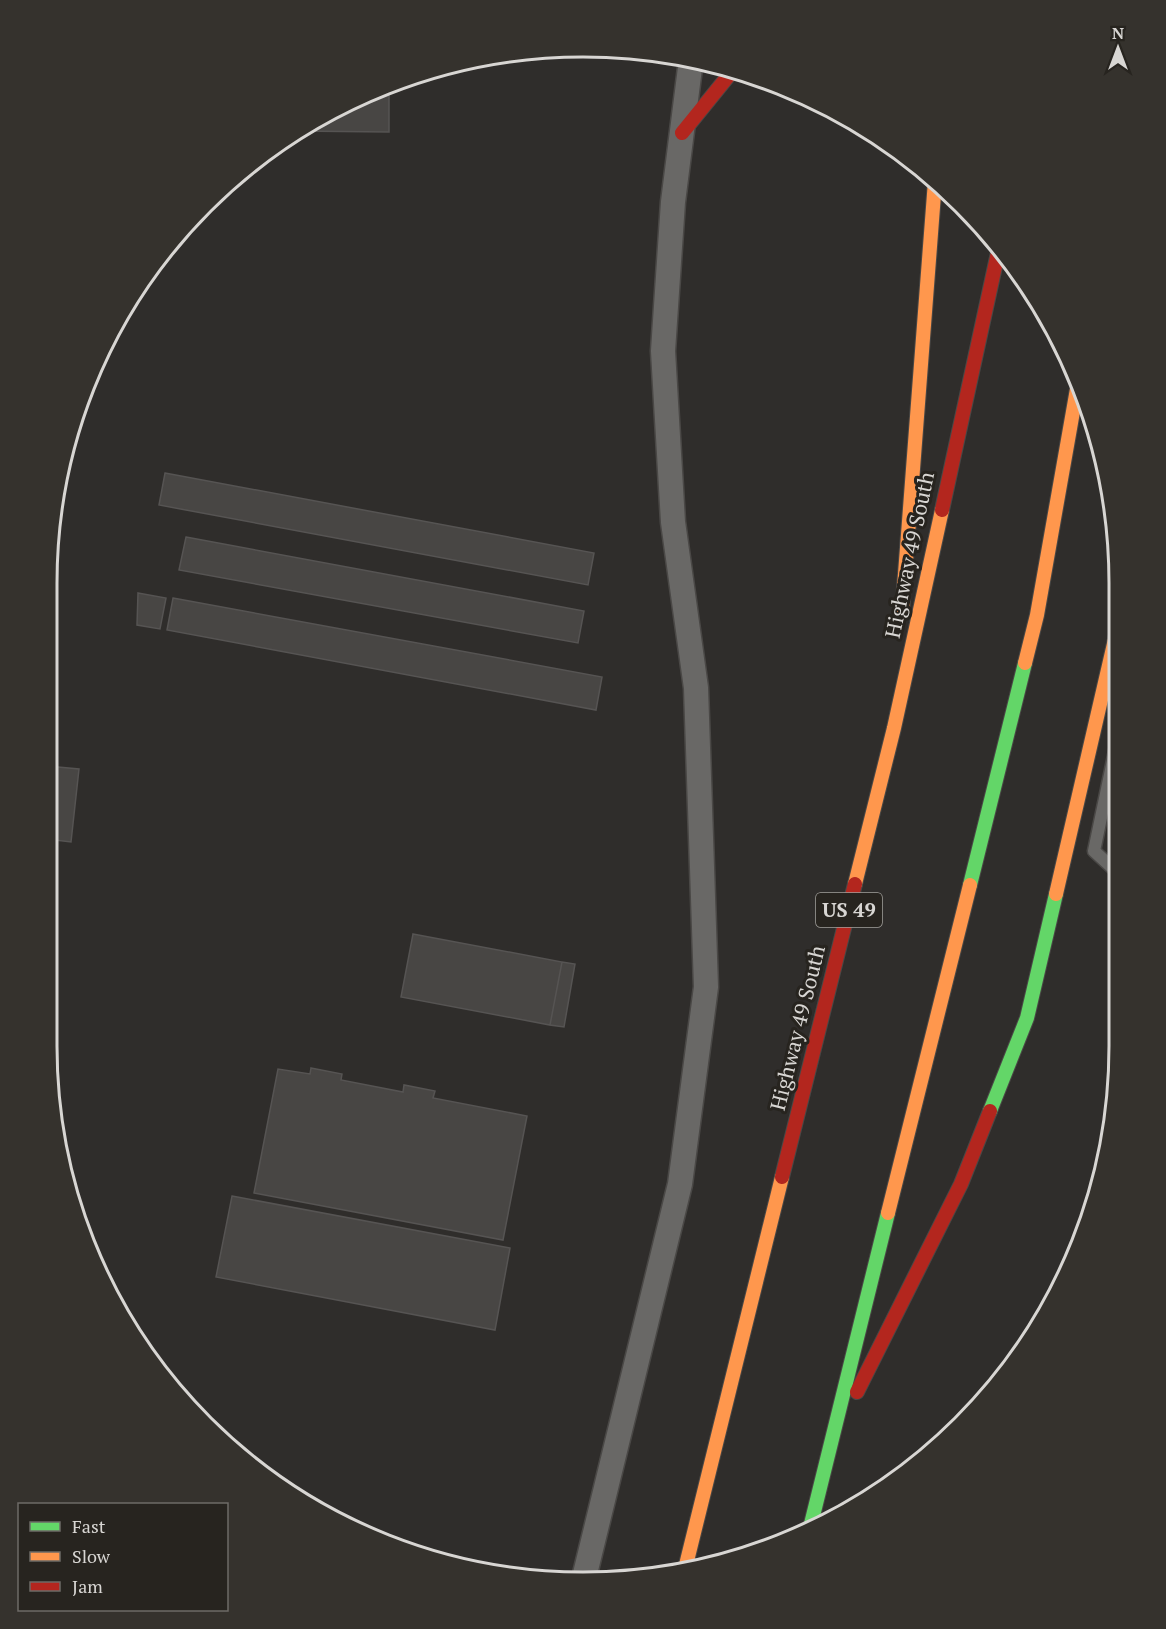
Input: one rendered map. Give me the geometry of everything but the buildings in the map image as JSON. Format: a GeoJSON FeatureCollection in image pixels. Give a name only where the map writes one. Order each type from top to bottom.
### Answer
{"type":"FeatureCollection","features":[{"type":"Feature","properties":{"kind":"highway"},"geometry":{"type":"LineString","coordinates":[[682,133],[727,77]]}},
{"type":"Feature","properties":{"kind":"highway"},"geometry":{"type":"LineString","coordinates":[[894,728],[934,192]]}},
{"type":"Feature","properties":{"kind":"highway","name":"Highway 49 South"},"geometry":{"type":"LineString","coordinates":[[687,1562],[894,728],[997,259]]}},
{"type":"Feature","properties":{"kind":"highway"},"geometry":{"type":"LineString","coordinates":[[812,1520],[1037,615],[1075,399]]}},
{"type":"Feature","properties":{"kind":"highway"},"geometry":{"type":"LineString","coordinates":[[831,1442],[961,1184],[1027,1018],[1109,665]]}},
{"type":"Feature","properties":{"kind":"street"},"geometry":{"type":"LineString","coordinates":[[585,1572],[680,1184],[706,987],[696,687],[673,522],[663,351],[673,202],[690,68]]}},
{"type":"Feature","properties":{"kind":"lane"},"geometry":{"type":"LineString","coordinates":[[1109,779],[1094,851],[1109,865]]}},
{"type":"Feature","properties":{"kind":"traffic: fast"},"geometry":{"type":"LineString","coordinates":[[970,885],[1025,663]]}},
{"type":"Feature","properties":{"kind":"traffic: fast"},"geometry":{"type":"LineString","coordinates":[[990,1111],[1027,1018],[1056,894]]}},
{"type":"Feature","properties":{"kind":"traffic: fast"},"geometry":{"type":"LineString","coordinates":[[812,1520],[888,1213]]}},
{"type":"Feature","properties":{"kind":"traffic: slow"},"geometry":{"type":"LineString","coordinates":[[902,613],[934,192]]}},
{"type":"Feature","properties":{"kind":"traffic: slow"},"geometry":{"type":"LineString","coordinates":[[1025,663],[1037,615],[1075,399]]}},
{"type":"Feature","properties":{"kind":"traffic: slow"},"geometry":{"type":"LineString","coordinates":[[855,884],[894,728],[942,510]]}},
{"type":"Feature","properties":{"kind":"traffic: slow"},"geometry":{"type":"LineString","coordinates":[[1056,894],[1109,665]]}},
{"type":"Feature","properties":{"kind":"traffic: slow"},"geometry":{"type":"LineString","coordinates":[[888,1213],[970,885]]}},
{"type":"Feature","properties":{"kind":"traffic: slow"},"geometry":{"type":"LineString","coordinates":[[687,1562],[782,1177]]}},
{"type":"Feature","properties":{"kind":"traffic: jam"},"geometry":{"type":"LineString","coordinates":[[682,133],[727,77]]}},
{"type":"Feature","properties":{"kind":"traffic: jam"},"geometry":{"type":"LineString","coordinates":[[942,510],[997,259]]}},
{"type":"Feature","properties":{"kind":"traffic: jam"},"geometry":{"type":"LineString","coordinates":[[782,1177],[855,884]]}},
{"type":"Feature","properties":{"kind":"traffic: jam"},"geometry":{"type":"LineString","coordinates":[[857,1392],[961,1184],[990,1111]]}}]}
